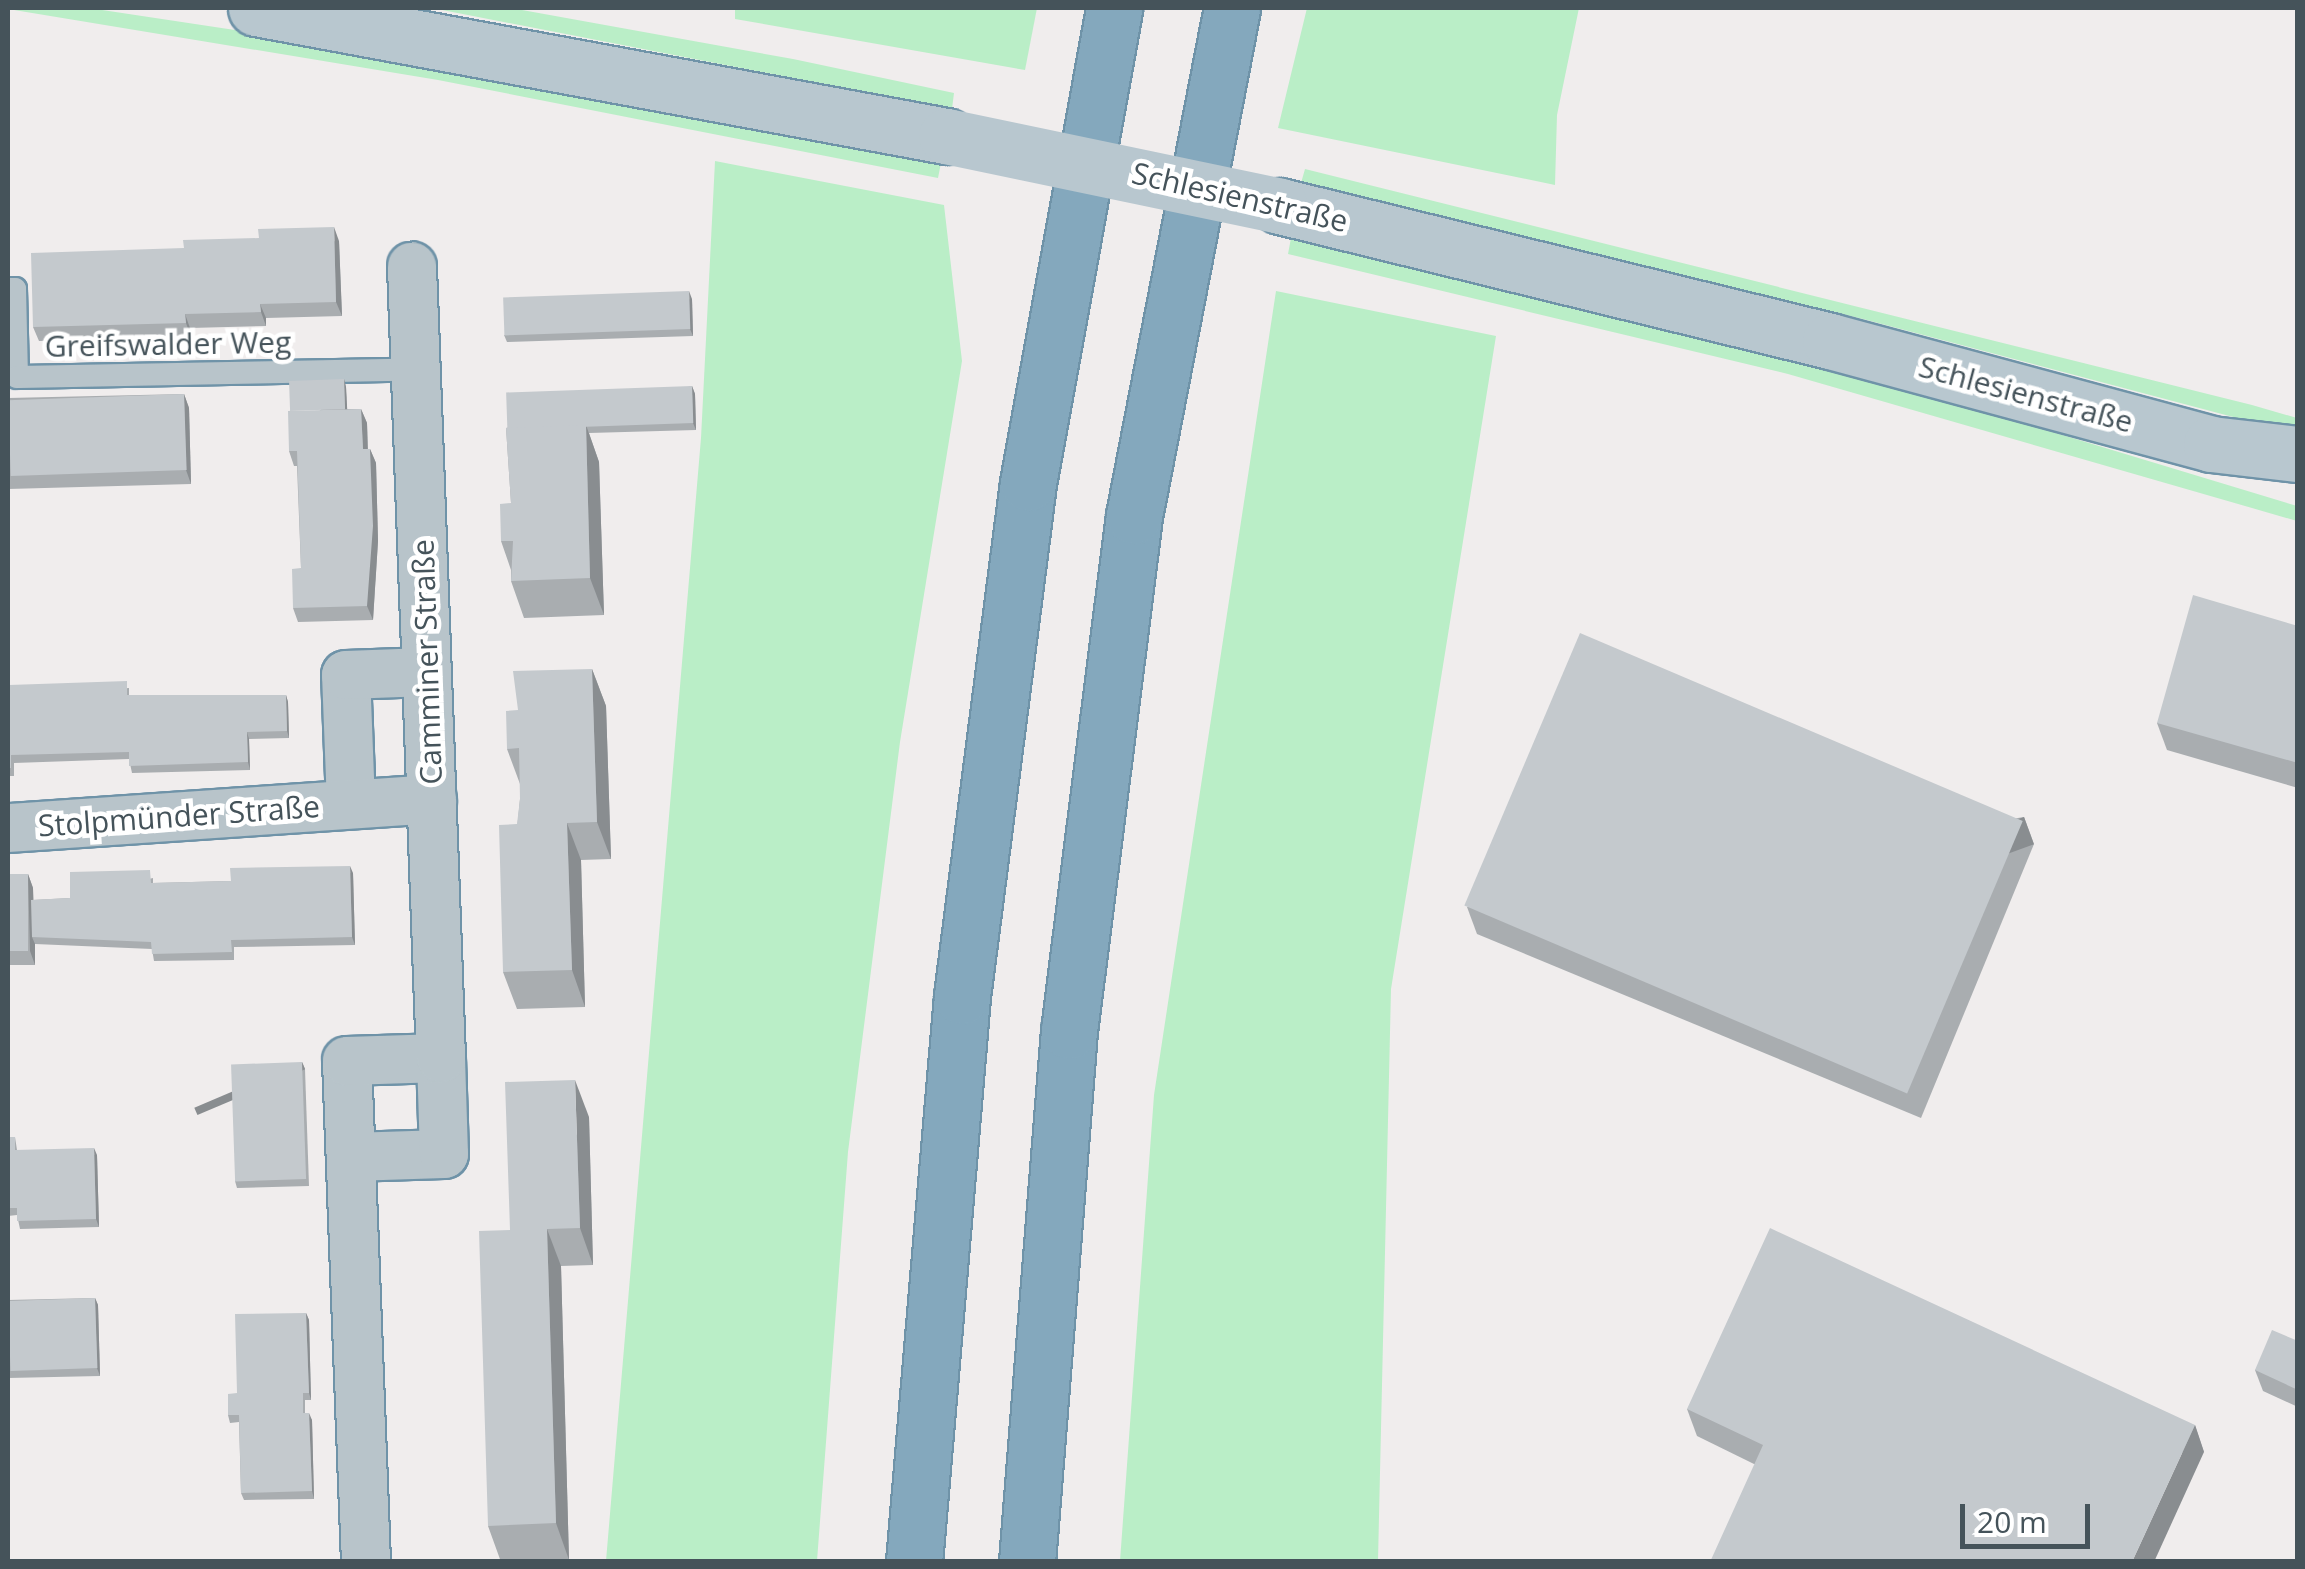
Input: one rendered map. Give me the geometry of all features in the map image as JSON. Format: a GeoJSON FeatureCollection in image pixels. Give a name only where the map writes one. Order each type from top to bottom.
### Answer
{"type":"FeatureCollection","features":[{"type":"Feature","properties":{"kind":"highway"},"geometry":{"type":"LineString","coordinates":[[914,1562],[967,956],[1028,483],[1114,8]]}},
{"type":"Feature","properties":{"kind":"highway"},"geometry":{"type":"LineString","coordinates":[[1027,1562],[1069,1032],[1134,516],[1232,8]]}},
{"type":"Feature","properties":{"kind":"street","name":"Schlesienstraße"},"geometry":{"type":"LineString","coordinates":[[256,8],[946,136],[1280,206],[1830,340],[2211,444],[2298,454]]}},
{"type":"Feature","properties":{"kind":"street","name":"Camminer Straße"},"geometry":{"type":"LineString","coordinates":[[351,1157],[444,1154],[412,268]]}},
{"type":"Feature","properties":{"kind":"street","name":"Schlesienstraße"},"geometry":{"type":"LineString","coordinates":[[2211,444],[2298,485]]}},
{"type":"Feature","properties":{"kind":"street","name":"Stolpmünder Straße"},"geometry":{"type":"LineString","coordinates":[[351,804],[346,675],[427,672]]}},
{"type":"Feature","properties":{"kind":"street","name":"Stolpmünder Straße"},"geometry":{"type":"LineString","coordinates":[[8,828],[432,799]]}},
{"type":"Feature","properties":{"kind":"street"},"geometry":{"type":"LineString","coordinates":[[366,1562],[347,1061],[441,1058]]}},
{"type":"Feature","properties":{"kind":"lane","name":"Greifswalder Weg"},"geometry":{"type":"LineString","coordinates":[[8,289],[15,288],[17,377],[416,370]]}},
{"type":"Feature","properties":{"kind":"green space"},"geometry":{"type":"Polygon","coordinates":[[[89,8],[248,32],[941,163],[938,178],[438,80],[8,9],[89,8]]]}},
{"type":"Feature","properties":{"kind":"green space"},"geometry":{"type":"Polygon","coordinates":[[[432,8],[511,8],[793,59],[954,93],[952,109],[432,8]]]}},
{"type":"Feature","properties":{"kind":"green space"},"geometry":{"type":"Polygon","coordinates":[[[735,8],[1037,8],[1025,70],[735,19],[735,8]]]}},
{"type":"Feature","properties":{"kind":"green space"},"geometry":{"type":"Polygon","coordinates":[[[1307,8],[1579,8],[1557,115],[1555,185],[1278,128],[1307,8]]]}},
{"type":"Feature","properties":{"kind":"green space"},"geometry":{"type":"Polygon","coordinates":[[[715,161],[944,205],[962,361],[900,742],[848,1152],[817,1561],[606,1561],[701,438],[715,161]]]}},
{"type":"Feature","properties":{"kind":"green space"},"geometry":{"type":"Polygon","coordinates":[[[1305,169],[2252,405],[2297,418],[2297,434],[1863,319],[1301,183],[1305,169]]]}},
{"type":"Feature","properties":{"kind":"green space"},"geometry":{"type":"Polygon","coordinates":[[[1291,238],[1940,398],[2297,506],[2297,521],[1788,374],[1288,254],[1291,238]]]}},
{"type":"Feature","properties":{"kind":"green space"},"geometry":{"type":"Polygon","coordinates":[[[1276,291],[1496,336],[1391,989],[1378,1561],[1120,1561],[1154,1095],[1276,291]]]}},
{"type":"Feature","properties":{"kind":"building"},"geometry":{"type":"Polygon","coordinates":[[[334,227],[336,302],[260,304],[261,312],[185,314],[186,323],[33,327],[31,253],[184,248],[183,240],[259,238],[258,229],[334,227]]]}},
{"type":"Feature","properties":{"kind":"building"},"geometry":{"type":"Polygon","coordinates":[[[689,291],[690,329],[504,335],[503,297],[689,291]]]}},
{"type":"Feature","properties":{"kind":"building"},"geometry":{"type":"Polygon","coordinates":[[[344,379],[345,409],[290,411],[289,381],[344,379]]]}},
{"type":"Feature","properties":{"kind":"building"},"geometry":{"type":"Polygon","coordinates":[[[692,386],[693,423],[507,429],[506,392],[692,386]]]}},
{"type":"Feature","properties":{"kind":"building"},"geometry":{"type":"Polygon","coordinates":[[[184,394],[187,470],[11,476],[8,400],[184,394]]]}},
{"type":"Feature","properties":{"kind":"building"},"geometry":{"type":"Polygon","coordinates":[[[361,409],[363,449],[370,449],[373,526],[367,606],[293,608],[292,569],[301,568],[297,451],[289,451],[288,411],[361,409]]]}},
{"type":"Feature","properties":{"kind":"building"},"geometry":{"type":"Polygon","coordinates":[[[586,425],[590,578],[511,581],[513,541],[501,541],[500,504],[511,503],[506,428],[586,425]]]}},
{"type":"Feature","properties":{"kind":"building"},"geometry":{"type":"Polygon","coordinates":[[[2193,595],[2298,626],[2298,763],[2157,723],[2193,595]]]}},
{"type":"Feature","properties":{"kind":"building"},"geometry":{"type":"Polygon","coordinates":[[[1580,633],[2023,821],[1907,1093],[1464,905],[1580,633]]]}},
{"type":"Feature","properties":{"kind":"building"},"geometry":{"type":"Polygon","coordinates":[[[592,669],[597,822],[567,823],[572,970],[503,972],[499,825],[517,824],[520,799],[519,748],[507,749],[506,711],[518,710],[513,671],[592,669]]]}},
{"type":"Feature","properties":{"kind":"building"},"geometry":{"type":"Polygon","coordinates":[[[127,681],[127,695],[286,695],[287,731],[247,732],[248,762],[129,766],[129,752],[11,755],[8,768],[9,685],[127,681]]]}},
{"type":"Feature","properties":{"kind":"building"},"geometry":{"type":"Polygon","coordinates":[[[350,866],[352,937],[231,940],[232,952],[152,954],[151,942],[32,937],[31,900],[70,898],[70,872],[150,870],[151,883],[231,881],[230,868],[350,866]]]}},
{"type":"Feature","properties":{"kind":"building"},"geometry":{"type":"Polygon","coordinates":[[[8,874],[28,874],[28,951],[8,951],[8,874]]]}},
{"type":"Feature","properties":{"kind":"building"},"geometry":{"type":"Polygon","coordinates":[[[302,1062],[306,1179],[235,1181],[231,1064],[302,1062]]]}},
{"type":"Feature","properties":{"kind":"building"},"geometry":{"type":"Polygon","coordinates":[[[575,1080],[580,1228],[547,1229],[556,1523],[488,1526],[479,1231],[510,1230],[505,1082],[575,1080]]]}},
{"type":"Feature","properties":{"kind":"building"},"geometry":{"type":"Polygon","coordinates":[[[8,1137],[15,1137],[15,1150],[94,1148],[96,1219],[17,1221],[17,1208],[8,1208],[8,1137]]]}},
{"type":"Feature","properties":{"kind":"building"},"geometry":{"type":"Polygon","coordinates":[[[1770,1228],[2195,1425],[2132,1562],[1710,1562],[1763,1445],[1687,1409],[1770,1228]]]}},
{"type":"Feature","properties":{"kind":"building"},"geometry":{"type":"Polygon","coordinates":[[[95,1298],[97,1368],[10,1371],[8,1301],[95,1298]]]}},
{"type":"Feature","properties":{"kind":"building"},"geometry":{"type":"Polygon","coordinates":[[[306,1313],[309,1393],[303,1393],[303,1413],[309,1413],[312,1491],[241,1493],[239,1415],[228,1415],[228,1394],[237,1393],[235,1314],[306,1313]]]}},
{"type":"Feature","properties":{"kind":"building"},"geometry":{"type":"Polygon","coordinates":[[[2272,1330],[2298,1341],[2298,1390],[2255,1370],[2272,1330]]]}}]}
